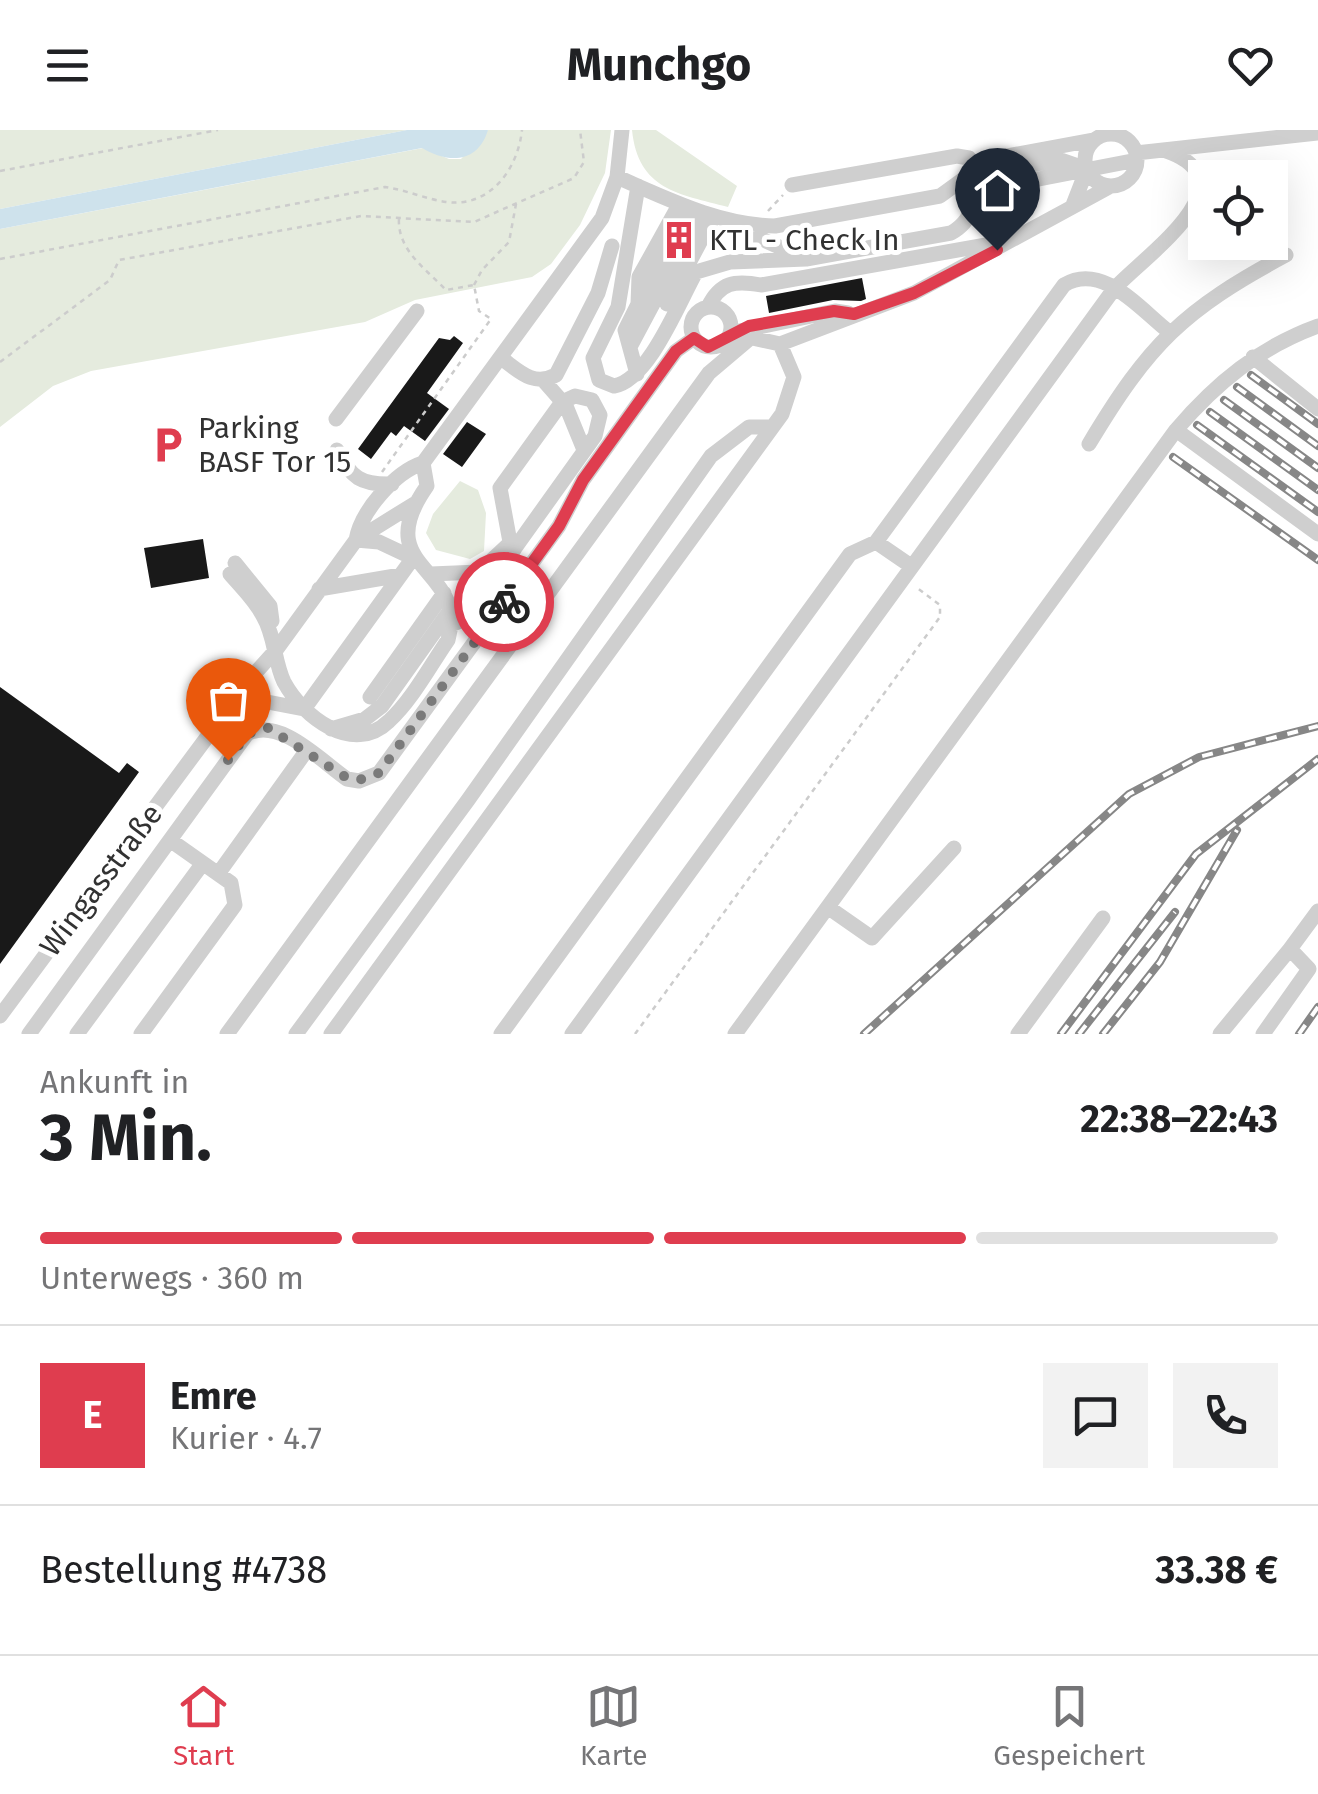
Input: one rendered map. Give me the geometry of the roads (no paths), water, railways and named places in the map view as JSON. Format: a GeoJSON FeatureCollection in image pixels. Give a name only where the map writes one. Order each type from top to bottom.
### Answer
{"type":"FeatureCollection","features":[{"type":"Feature","properties":{"kind":"street"},"geometry":{"type":"LineString","coordinates":[[356,540],[359,524],[405,468],[424,462],[560,282],[602,218],[618,177],[622,130]]}},
{"type":"Feature","properties":{"kind":"street"},"geometry":{"type":"LineString","coordinates":[[1205,130],[1208,148]]}},
{"type":"Feature","properties":{"kind":"street"},"geometry":{"type":"LineString","coordinates":[[1087,170],[1166,151],[1318,132]]}},
{"type":"Feature","properties":{"kind":"street"},"geometry":{"type":"LineString","coordinates":[[709,374],[692,318],[708,307],[715,292],[734,282],[761,286],[1002,242],[1129,178],[1137,157],[1130,142],[1119,134],[991,160],[972,189]]}},
{"type":"Feature","properties":{"kind":"street"},"geometry":{"type":"LineString","coordinates":[[1073,205],[1087,170],[1086,154],[1093,140]]}},
{"type":"Feature","properties":{"kind":"street"},"geometry":{"type":"LineString","coordinates":[[572,1034],[1114,289],[1188,218],[1198,202],[1200,184],[1194,169],[1166,151]]}},
{"type":"Feature","properties":{"kind":"street"},"geometry":{"type":"LineString","coordinates":[[696,210],[639,277],[638,304],[593,358],[595,374],[614,386],[636,369],[696,272],[730,262],[806,260],[951,233],[963,226],[972,189],[970,158],[958,156],[792,185]]}},
{"type":"Feature","properties":{"kind":"street"},"geometry":{"type":"LineString","coordinates":[[618,177],[696,210],[755,226],[775,226],[940,196],[1061,160],[1087,170],[1096,181],[1111,186]]}},
{"type":"Feature","properties":{"kind":"street"},"geometry":{"type":"LineString","coordinates":[[636,369],[618,326],[618,307],[638,186]]}},
{"type":"Feature","properties":{"kind":"street"},"geometry":{"type":"LineString","coordinates":[[972,189],[1012,207]]}},
{"type":"Feature","properties":{"kind":"street"},"geometry":{"type":"LineString","coordinates":[[630,348],[696,210]]}},
{"type":"Feature","properties":{"kind":"street"},"geometry":{"type":"LineString","coordinates":[[636,369],[696,210]]}},
{"type":"Feature","properties":{"kind":"street"},"geometry":{"type":"LineString","coordinates":[[755,226],[756,236],[806,260]]}},
{"type":"Feature","properties":{"kind":"street"},"geometry":{"type":"LineString","coordinates":[[730,334],[780,344],[914,293],[997,250],[1002,242]]}},
{"type":"Feature","properties":{"kind":"street"},"geometry":{"type":"LineString","coordinates":[[544,382],[556,376],[598,293],[612,246]]}},
{"type":"Feature","properties":{"kind":"street"},"geometry":{"type":"LineString","coordinates":[[1089,444],[1122,388],[1168,331],[1238,281],[1277,260]]}},
{"type":"Feature","properties":{"kind":"street"},"geometry":{"type":"LineString","coordinates":[[501,1034],[850,554],[876,542],[1064,285],[1078,276],[1096,277],[1168,331]]}},
{"type":"Feature","properties":{"kind":"street"},"geometry":{"type":"LineString","coordinates":[[708,307],[724,312],[730,334]]}},
{"type":"Feature","properties":{"kind":"street"},"geometry":{"type":"LineString","coordinates":[[336,420],[417,311]]}},
{"type":"Feature","properties":{"kind":"street"},"geometry":{"type":"LineString","coordinates":[[29,1034],[247,734],[256,728],[278,730],[347,778],[359,780],[379,773],[559,526],[583,480],[664,367],[701,343],[719,345],[730,334],[834,311],[854,314]]}},
{"type":"Feature","properties":{"kind":"street"},"geometry":{"type":"LineString","coordinates":[[735,1034],[1176,430],[1203,398],[1252,357],[1318,326]]}},
{"type":"Feature","properties":{"kind":"street"},"geometry":{"type":"LineString","coordinates":[[227,1034],[709,374],[748,340]]}},
{"type":"Feature","properties":{"kind":"street"},"geometry":{"type":"LineString","coordinates":[[331,1034],[771,427],[792,391],[793,372],[780,344]]}},
{"type":"Feature","properties":{"kind":"street"},"geometry":{"type":"LineString","coordinates":[[1252,357],[1318,409]]}},
{"type":"Feature","properties":{"kind":"street"},"geometry":{"type":"LineString","coordinates":[[501,358],[529,378],[544,382],[562,402],[584,450]]}},
{"type":"Feature","properties":{"kind":"street"},"geometry":{"type":"LineString","coordinates":[[452,617],[474,616],[600,426],[598,407],[584,396],[562,402],[500,488],[510,542]]}},
{"type":"Feature","properties":{"kind":"street"},"geometry":{"type":"LineString","coordinates":[[296,1034],[568,661],[711,456],[749,427],[771,427]]}},
{"type":"Feature","properties":{"kind":"street"},"geometry":{"type":"LineString","coordinates":[[1176,430],[1318,534]]}},
{"type":"Feature","properties":{"kind":"street"},"geometry":{"type":"LineString","coordinates":[[337,450],[348,474],[373,485],[392,484]]}},
{"type":"Feature","properties":{"kind":"street"},"geometry":{"type":"LineString","coordinates":[[413,558],[406,535],[414,504],[427,486],[424,462]]}},
{"type":"Feature","properties":{"kind":"street"},"geometry":{"type":"LineString","coordinates":[[431,574],[479,572],[510,542],[566,463]]}},
{"type":"Feature","properties":{"kind":"street"},"geometry":{"type":"LineString","coordinates":[[219,721],[221,711],[276,650],[356,540],[414,504]]}},
{"type":"Feature","properties":{"kind":"street"},"geometry":{"type":"LineString","coordinates":[[232,568],[262,613],[283,680],[304,709],[331,729],[364,736],[392,720],[448,640],[452,617],[444,592],[413,558],[379,542],[356,540]]}},
{"type":"Feature","properties":{"kind":"street"},"geometry":{"type":"LineString","coordinates":[[876,542],[910,566]]}},
{"type":"Feature","properties":{"kind":"street"},"geometry":{"type":"LineString","coordinates":[[304,709],[413,558]]}},
{"type":"Feature","properties":{"kind":"street"},"geometry":{"type":"LineString","coordinates":[[319,589],[401,575]]}},
{"type":"Feature","properties":{"kind":"street"},"geometry":{"type":"LineString","coordinates":[[370,697],[444,592]]}},
{"type":"Feature","properties":{"kind":"street","name":"Wingasstraße"},"geometry":{"type":"LineString","coordinates":[[0,1016],[219,721],[256,700],[304,709]]}},
{"type":"Feature","properties":{"kind":"street"},"geometry":{"type":"LineString","coordinates":[[218,874],[307,750]]}},
{"type":"Feature","properties":{"kind":"street"},"geometry":{"type":"LineString","coordinates":[[140,1034],[235,905],[236,892],[218,874],[170,840]]}},
{"type":"Feature","properties":{"kind":"street"},"geometry":{"type":"LineString","coordinates":[[829,908],[872,938],[954,848]]}},
{"type":"Feature","properties":{"kind":"street"},"geometry":{"type":"LineString","coordinates":[[77,1034],[203,863]]}},
{"type":"Feature","properties":{"kind":"street"},"geometry":{"type":"LineString","coordinates":[[1220,1034],[1318,911]]}},
{"type":"Feature","properties":{"kind":"street"},"geometry":{"type":"LineString","coordinates":[[1018,1034],[1103,918]]}},
{"type":"Feature","properties":{"kind":"street"},"geometry":{"type":"LineString","coordinates":[[1264,1034],[1309,968],[1290,949]]}},
{"type":"Feature","properties":{"kind":"water"},"geometry":{"type":"Polygon","coordinates":[[[407,130],[488,130],[477,149],[461,157],[442,157],[422,148],[0,229],[0,209],[407,130]]]}},
{"type":"Feature","properties":{"kind":"railway"},"geometry":{"type":"LineString","coordinates":[[1251,375],[1318,424]]}},
{"type":"Feature","properties":{"kind":"railway"},"geometry":{"type":"LineString","coordinates":[[1237,387],[1318,446]]}},
{"type":"Feature","properties":{"kind":"railway"},"geometry":{"type":"LineString","coordinates":[[1224,400],[1318,468]]}},
{"type":"Feature","properties":{"kind":"railway"},"geometry":{"type":"LineString","coordinates":[[1210,412],[1318,490]]}},
{"type":"Feature","properties":{"kind":"railway"},"geometry":{"type":"LineString","coordinates":[[1197,425],[1318,512]]}},
{"type":"Feature","properties":{"kind":"railway"},"geometry":{"type":"LineString","coordinates":[[1173,457],[1318,560]]}},
{"type":"Feature","properties":{"kind":"railway"},"geometry":{"type":"LineString","coordinates":[[864,1034],[1129,794],[1199,757],[1318,726]]}},
{"type":"Feature","properties":{"kind":"railway"},"geometry":{"type":"LineString","coordinates":[[1061,1034],[1196,854],[1318,759]]}},
{"type":"Feature","properties":{"kind":"railway"},"geometry":{"type":"LineString","coordinates":[[1103,1034],[1160,962],[1237,830]]}},
{"type":"Feature","properties":{"kind":"railway"},"geometry":{"type":"LineString","coordinates":[[1079,1034],[1175,912]]}},
{"type":"Feature","properties":{"kind":"railway"},"geometry":{"type":"LineString","coordinates":[[1299,1034],[1318,1007]]}},
{"type":"Feature","properties":{"kind":"place","name":"KTL - Check In"},"geometry":{"type":"Point","coordinates":[679,240]}},
{"type":"Feature","properties":{"kind":"place","name":"Parking BASF Tor 15"},"geometry":{"type":"Point","coordinates":[168,445]}}]}
